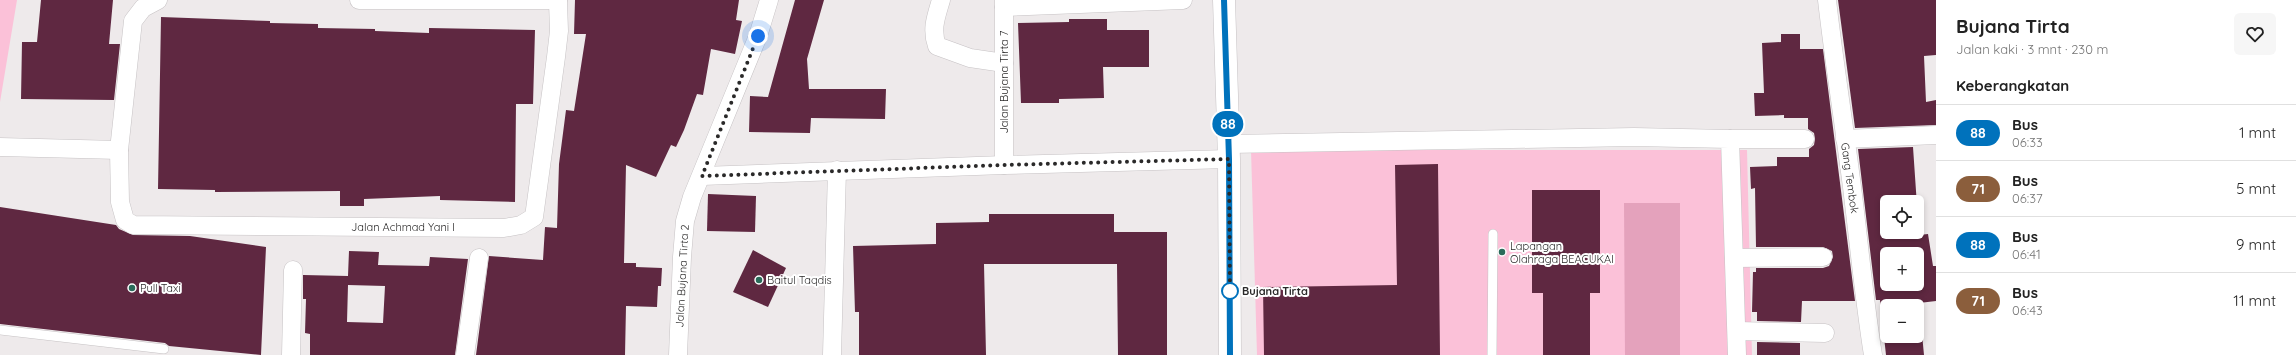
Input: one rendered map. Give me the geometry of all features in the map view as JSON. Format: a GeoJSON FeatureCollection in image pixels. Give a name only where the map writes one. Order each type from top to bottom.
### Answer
{"type":"FeatureCollection","features":[{"type":"Feature","properties":{"kind":"street","name":"Jalan Achmad Yani I"},"geometry":{"type":"LineString","coordinates":[[158,0],[143,8],[133,21],[119,150],[120,202],[125,220],[133,225],[496,228],[521,225],[534,218],[559,31],[558,1],[359,0]]}},
{"type":"Feature","properties":{"kind":"street","name":"Jalan Bujana Tirta 2"},"geometry":{"type":"LineString","coordinates":[[678,355],[685,221],[692,197],[702,176],[758,36],[769,0]]}},
{"type":"Feature","properties":{"kind":"street"},"geometry":{"type":"LineString","coordinates":[[941,0],[934,22],[933,35],[937,46],[970,58],[1004,63]]}},
{"type":"Feature","properties":{"kind":"street"},"geometry":{"type":"LineString","coordinates":[[1004,4],[1183,0]]}},
{"type":"Feature","properties":{"kind":"street"},"geometry":{"type":"LineString","coordinates":[[1224,0],[1229,151],[1230,355]]}},
{"type":"Feature","properties":{"kind":"street","name":"Gang Tembok"},"geometry":{"type":"LineString","coordinates":[[1827,0],[1867,328],[1873,355]]}},
{"type":"Feature","properties":{"kind":"street","name":"Jalan Bujana Tirta 7"},"geometry":{"type":"LineString","coordinates":[[1004,4],[1004,165]]}},
{"type":"Feature","properties":{"kind":"street"},"geometry":{"type":"LineString","coordinates":[[1845,138],[1936,135]]}},
{"type":"Feature","properties":{"kind":"street"},"geometry":{"type":"LineString","coordinates":[[702,176],[1004,165],[1229,151],[1634,137],[1805,139]]}},
{"type":"Feature","properties":{"kind":"street"},"geometry":{"type":"LineString","coordinates":[[1730,138],[1737,355]]}},
{"type":"Feature","properties":{"kind":"street"},"geometry":{"type":"LineString","coordinates":[[0,148],[119,150]]}},
{"type":"Feature","properties":{"kind":"street"},"geometry":{"type":"LineString","coordinates":[[832,355],[837,170]]}},
{"type":"Feature","properties":{"kind":"street"},"geometry":{"type":"LineString","coordinates":[[1734,258],[1823,256]]}},
{"type":"Feature","properties":{"kind":"street"},"geometry":{"type":"LineString","coordinates":[[465,355],[480,258]]}},
{"type":"Feature","properties":{"kind":"street"},"geometry":{"type":"LineString","coordinates":[[291,355],[294,270]]}},
{"type":"Feature","properties":{"kind":"street"},"geometry":{"type":"LineString","coordinates":[[1737,331],[1825,333]]}},
{"type":"Feature","properties":{"kind":"lane"},"geometry":{"type":"LineString","coordinates":[[1492,355],[1493,234]]}},
{"type":"Feature","properties":{"kind":"lane"},"geometry":{"type":"LineString","coordinates":[[0,330],[164,349]]}},
{"type":"Feature","properties":{"kind":"shaded area"},"geometry":{"type":"Polygon","coordinates":[[[0,0],[17,0],[0,102],[0,0]]]}},
{"type":"Feature","properties":{"kind":"shaded area","name":"Lapangan Olahraga BEACUKAI"},"geometry":{"type":"Polygon","coordinates":[[[1251,150],[1747,150],[1752,355],[1257,355],[1251,150]]]}},
{"type":"Feature","properties":{"kind":"shaded area"},"geometry":{"type":"Polygon","coordinates":[[[1624,203],[1680,203],[1680,355],[1625,355],[1624,203]]]}},
{"type":"Feature","properties":{"kind":"building"},"geometry":{"type":"Polygon","coordinates":[[[41,0],[113,0],[109,44],[120,44],[114,100],[21,99],[22,42],[37,42],[41,0]]]}},
{"type":"Feature","properties":{"kind":"building"},"geometry":{"type":"Polygon","coordinates":[[[575,0],[739,0],[736,20],[742,21],[735,54],[711,49],[703,95],[697,94],[676,147],[671,145],[656,177],[626,165],[624,263],[636,263],[636,267],[662,268],[661,286],[658,286],[657,307],[626,306],[625,355],[476,355],[489,256],[543,260],[545,227],[557,228],[559,164],[566,110],[574,111],[586,34],[574,34],[575,0]]]}},
{"type":"Feature","properties":{"kind":"building"},"geometry":{"type":"Polygon","coordinates":[[[795,0],[824,0],[807,59],[809,89],[886,89],[885,119],[811,118],[810,133],[749,132],[750,96],[768,97],[795,0]]]}},
{"type":"Feature","properties":{"kind":"building"},"geometry":{"type":"Polygon","coordinates":[[[1838,0],[1936,0],[1936,55],[1924,56],[1926,102],[1936,100],[1936,125],[1855,128],[1838,0]]]}},
{"type":"Feature","properties":{"kind":"building"},"geometry":{"type":"Polygon","coordinates":[[[161,17],[270,21],[270,23],[318,24],[318,28],[375,29],[375,31],[429,33],[429,28],[535,30],[533,104],[516,104],[515,202],[440,200],[440,196],[364,199],[364,206],[340,206],[340,191],[215,192],[215,190],[158,189],[161,17]]]}},
{"type":"Feature","properties":{"kind":"building"},"geometry":{"type":"Polygon","coordinates":[[[1069,19],[1107,19],[1107,30],[1149,30],[1149,67],[1103,67],[1104,98],[1059,99],[1059,103],[1021,103],[1018,23],[1069,22],[1069,19]]]}},
{"type":"Feature","properties":{"kind":"building"},"geometry":{"type":"Polygon","coordinates":[[[1781,34],[1800,34],[1800,49],[1823,49],[1855,301],[1802,301],[1801,322],[1757,321],[1757,312],[1752,312],[1753,272],[1756,272],[1756,268],[1823,268],[1829,266],[1833,257],[1832,251],[1823,247],[1756,247],[1755,188],[1751,189],[1750,167],[1777,166],[1777,157],[1809,157],[1809,149],[1814,145],[1815,139],[1814,133],[1808,129],[1808,118],[1784,118],[1784,115],[1755,116],[1754,93],[1764,93],[1762,43],[1781,42],[1781,34]]]}},
{"type":"Feature","properties":{"kind":"building"},"geometry":{"type":"Polygon","coordinates":[[[1913,147],[1916,195],[1880,195],[1880,239],[1924,239],[1924,234],[1928,234],[1933,266],[1936,266],[1936,301],[1924,302],[1924,299],[1876,300],[1858,149],[1913,147]]]}},
{"type":"Feature","properties":{"kind":"building"},"geometry":{"type":"Polygon","coordinates":[[[1438,164],[1440,355],[1264,355],[1263,287],[1397,285],[1395,165],[1438,164]]]}},
{"type":"Feature","properties":{"kind":"building"},"geometry":{"type":"Polygon","coordinates":[[[1532,190],[1600,190],[1600,293],[1590,293],[1590,355],[1543,355],[1543,293],[1532,293],[1532,190]]]}},
{"type":"Feature","properties":{"kind":"building"},"geometry":{"type":"Polygon","coordinates":[[[708,194],[756,196],[755,232],[707,231],[708,194]]]}},
{"type":"Feature","properties":{"kind":"building","name":"Pull Taxi"},"geometry":{"type":"Polygon","coordinates":[[[0,207],[116,225],[119,229],[133,235],[190,236],[266,247],[261,355],[169,346],[165,343],[0,324],[0,207]]]}},
{"type":"Feature","properties":{"kind":"building"},"geometry":{"type":"Polygon","coordinates":[[[989,214],[1114,214],[1114,232],[1167,232],[1167,355],[1118,355],[1117,264],[984,264],[986,355],[859,355],[859,312],[855,312],[853,246],[936,244],[936,223],[989,222],[989,214]]]}},
{"type":"Feature","properties":{"kind":"building","name":"Baitul Taqdis"},"geometry":{"type":"Polygon","coordinates":[[[753,250],[786,268],[768,307],[733,292],[753,250]]]}},
{"type":"Feature","properties":{"kind":"building"},"geometry":{"type":"Polygon","coordinates":[[[349,251],[379,252],[378,265],[429,266],[430,257],[468,259],[455,355],[310,355],[310,334],[305,333],[306,299],[303,299],[303,275],[348,276],[349,251]],[[348,285],[347,322],[383,323],[385,286],[348,285]]]}},
{"type":"Feature","properties":{"kind":"building"},"geometry":{"type":"Polygon","coordinates":[[[1757,342],[1800,343],[1800,355],[1757,355],[1757,342]]]}},
{"type":"Feature","properties":{"kind":"building"},"geometry":{"type":"Polygon","coordinates":[[[1885,343],[1923,343],[1924,355],[1886,355],[1885,343]]]}},
{"type":"Feature","properties":{"kind":"bus line","name":"88"},"geometry":{"type":"LineString","coordinates":[[1224,0],[1229,159],[1230,355]]}},
{"type":"Feature","properties":{"kind":"place","name":"Lapangan Olahraga BEACUKAI"},"geometry":{"type":"Point","coordinates":[1502,252]}},
{"type":"Feature","properties":{"kind":"place","name":"Baitul Taqdis"},"geometry":{"type":"Point","coordinates":[759,280]}},
{"type":"Feature","properties":{"kind":"place","name":"Pull Taxi"},"geometry":{"type":"Point","coordinates":[132,288]}},
{"type":"Feature","properties":{"kind":"place","name":"Bujana Tirta"},"geometry":{"type":"Point","coordinates":[1230,291]}},
{"type":"Feature","properties":{"kind":"route"},"geometry":{"type":"LineString","coordinates":[[758,36],[702,176],[837,170],[1229,159],[1230,295],[1230,291]]}}]}
